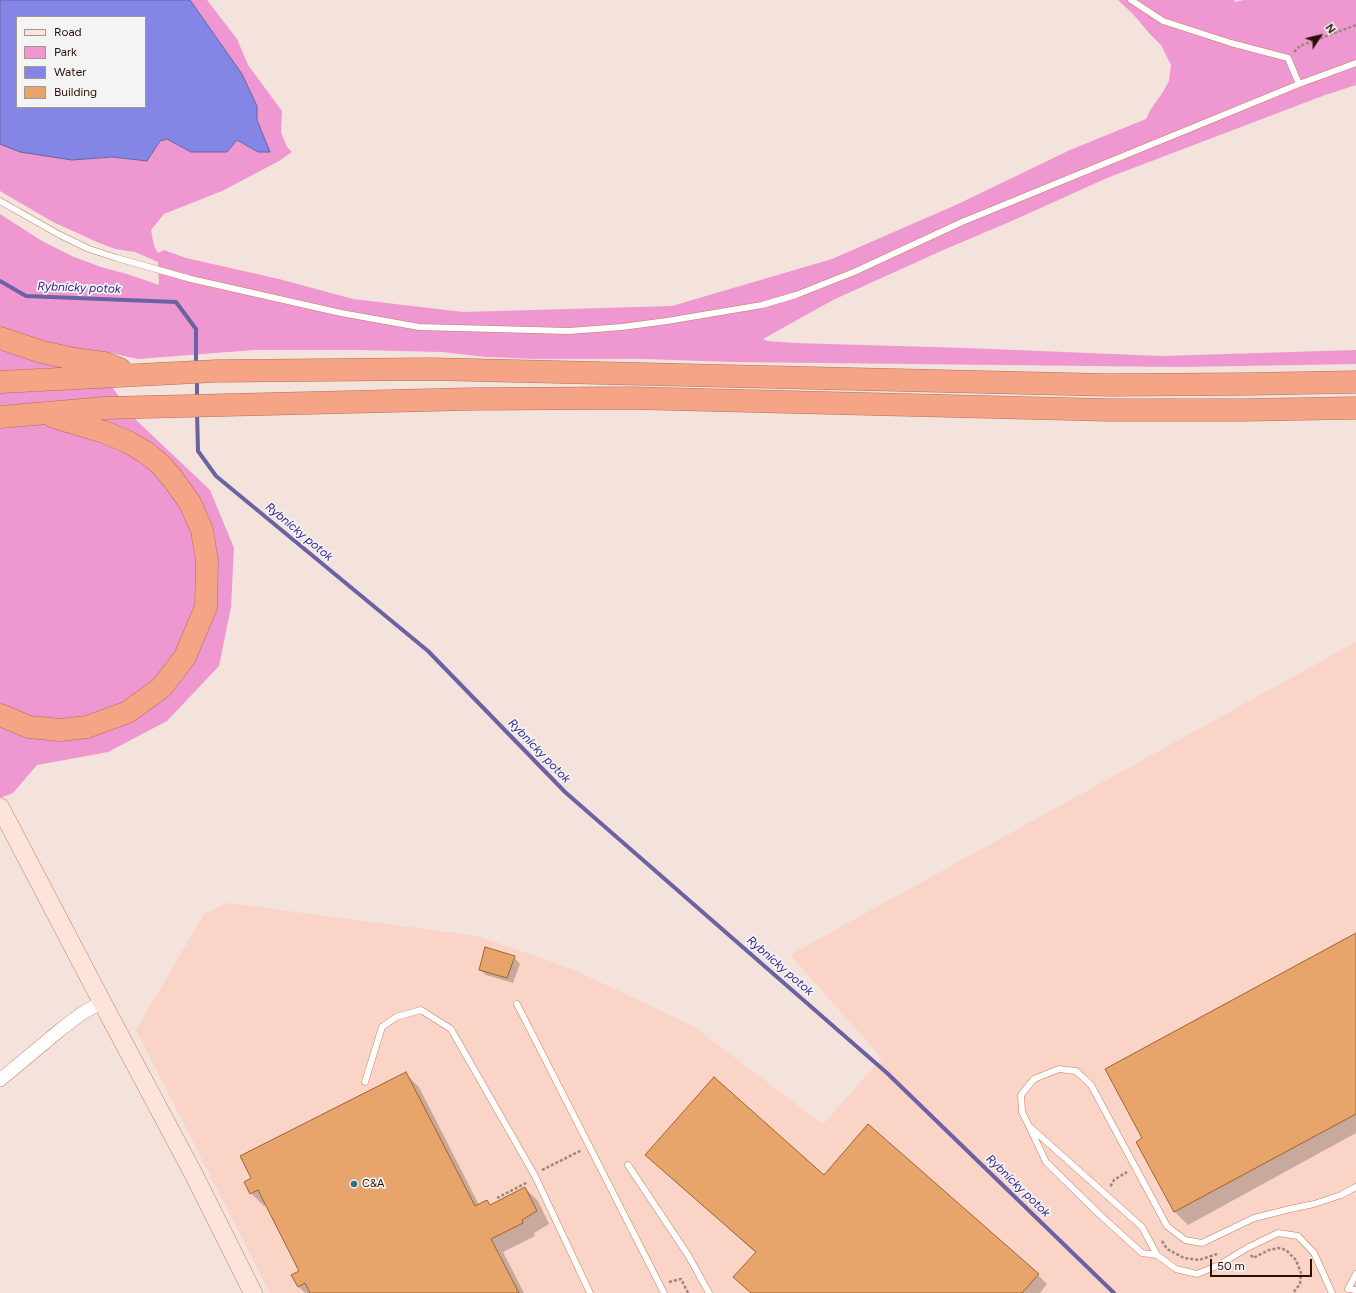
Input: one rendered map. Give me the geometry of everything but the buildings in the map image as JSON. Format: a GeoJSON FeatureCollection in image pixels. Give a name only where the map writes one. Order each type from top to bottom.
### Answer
{"type":"FeatureCollection","features":[{"type":"Feature","properties":{"kind":"highway"},"geometry":{"type":"LineString","coordinates":[[0,338],[42,352],[74,359],[104,363],[132,374]]}},
{"type":"Feature","properties":{"kind":"highway"},"geometry":{"type":"LineString","coordinates":[[0,382],[132,374],[216,371],[430,368],[1109,385],[1356,382]]}},
{"type":"Feature","properties":{"kind":"highway"},"geometry":{"type":"LineString","coordinates":[[0,417],[105,408],[472,399],[629,398],[1109,410],[1356,408]]}},
{"type":"Feature","properties":{"kind":"highway"},"geometry":{"type":"LineString","coordinates":[[0,715],[29,727],[60,730],[87,727],[128,712],[162,687],[185,657],[206,607],[207,561],[202,530],[190,503],[173,479],[154,458],[128,442],[104,432],[45,414]]}},
{"type":"Feature","properties":{"kind":"main road"},"geometry":{"type":"LineString","coordinates":[[0,807],[193,1174],[253,1293]]}},
{"type":"Feature","properties":{"kind":"street"},"geometry":{"type":"LineString","coordinates":[[0,1080],[60,1030],[81,1014],[102,1002]]}},
{"type":"Feature","properties":{"kind":"lane"},"geometry":{"type":"LineString","coordinates":[[1130,0],[1163,21],[1231,43],[1288,58],[1300,84]]}},
{"type":"Feature","properties":{"kind":"lane"},"geometry":{"type":"LineString","coordinates":[[0,201],[60,235],[89,249],[191,279],[341,313],[419,327],[569,331],[622,327],[667,322],[762,305],[796,295],[854,272],[962,222],[1300,84],[1356,63]]}},
{"type":"Feature","properties":{"kind":"lane"},"geometry":{"type":"LineString","coordinates":[[517,1004],[664,1293]]}},
{"type":"Feature","properties":{"kind":"lane"},"geometry":{"type":"LineString","coordinates":[[365,1082],[382,1027],[396,1017],[421,1010],[451,1029],[535,1176],[590,1293]]}},
{"type":"Feature","properties":{"kind":"lane"},"geometry":{"type":"LineString","coordinates":[[1157,1255],[1142,1253],[1100,1215],[1046,1162],[1022,1112],[1021,1095],[1034,1079],[1059,1069],[1076,1071],[1091,1086],[1167,1226],[1185,1240],[1202,1243],[1254,1218],[1314,1204],[1341,1195],[1356,1187]]}},
{"type":"Feature","properties":{"kind":"lane"},"geometry":{"type":"LineString","coordinates":[[1029,1126],[1142,1227],[1157,1255],[1176,1269],[1197,1274],[1219,1265],[1247,1248],[1278,1234],[1298,1236],[1314,1253],[1332,1293]]}},
{"type":"Feature","properties":{"kind":"lane"},"geometry":{"type":"LineString","coordinates":[[628,1165],[688,1254],[709,1293]]}},
{"type":"Feature","properties":{"kind":"lane"},"geometry":{"type":"LineString","coordinates":[[1342,1293],[1348,1289],[1356,1274]]}},
{"type":"Feature","properties":{"kind":"lane"},"geometry":{"type":"LineString","coordinates":[[1348,1289],[1356,1290]]}},
{"type":"Feature","properties":{"kind":"path"},"geometry":{"type":"LineString","coordinates":[[1288,58],[1300,46],[1356,25]]}},
{"type":"Feature","properties":{"kind":"path"},"geometry":{"type":"LineString","coordinates":[[669,1282],[681,1279],[688,1293]]}},
{"type":"Feature","properties":{"kind":"shaded area"},"geometry":{"type":"Polygon","coordinates":[[[1356,642],[1356,1293],[270,1293],[136,1030],[204,914],[227,903],[478,936],[572,969],[693,1026],[823,1124],[882,1058],[790,955],[1356,642]]]}},
{"type":"Feature","properties":{"kind":"green space"},"geometry":{"type":"Polygon","coordinates":[[[190,0],[207,0],[237,39],[248,65],[282,111],[281,132],[287,147],[292,152],[279,161],[222,191],[164,214],[151,230],[154,246],[158,253],[164,250],[186,258],[279,279],[353,299],[463,312],[672,306],[832,259],[958,204],[1070,150],[1146,119],[1169,81],[1171,65],[1161,45],[1118,0],[1234,0],[1235,2],[1244,0],[1356,0],[1356,85],[1325,95],[1107,178],[833,300],[763,339],[767,341],[794,343],[1162,356],[1356,350],[1356,364],[1181,367],[734,362],[643,359],[538,359],[486,357],[442,352],[361,350],[254,350],[138,359],[100,351],[90,356],[135,419],[210,490],[234,548],[231,607],[219,666],[167,721],[108,752],[37,765],[13,793],[0,798],[0,214],[42,241],[74,257],[159,285],[158,262],[135,252],[115,249],[97,242],[53,222],[0,191],[0,144],[72,160],[112,157],[147,161],[160,141],[167,139],[191,152],[237,140],[258,152],[269,151],[257,120],[257,106],[242,74],[190,0]]]}},
{"type":"Feature","properties":{"kind":"water"},"geometry":{"type":"Polygon","coordinates":[[[0,0],[190,0],[242,74],[257,106],[257,120],[270,152],[258,152],[237,140],[227,152],[191,152],[167,139],[160,141],[147,161],[112,157],[72,160],[20,152],[0,144],[0,0]]]}},
{"type":"Feature","properties":{"kind":"waterway","name":"Rybnícky potok"},"geometry":{"type":"LineString","coordinates":[[0,281],[26,296],[176,302],[196,329],[196,366]]}},
{"type":"Feature","properties":{"kind":"waterway","name":"Rybnícky potok"},"geometry":{"type":"LineString","coordinates":[[197,379],[197,398]]}},
{"type":"Feature","properties":{"kind":"waterway","name":"Rybnícky potok"},"geometry":{"type":"LineString","coordinates":[[197,411],[198,451],[216,476],[428,651],[565,792],[887,1073],[1114,1293]]}},
{"type":"Feature","properties":{"kind":"place","name":"C&A"},"geometry":{"type":"Point","coordinates":[354,1184]}}]}
